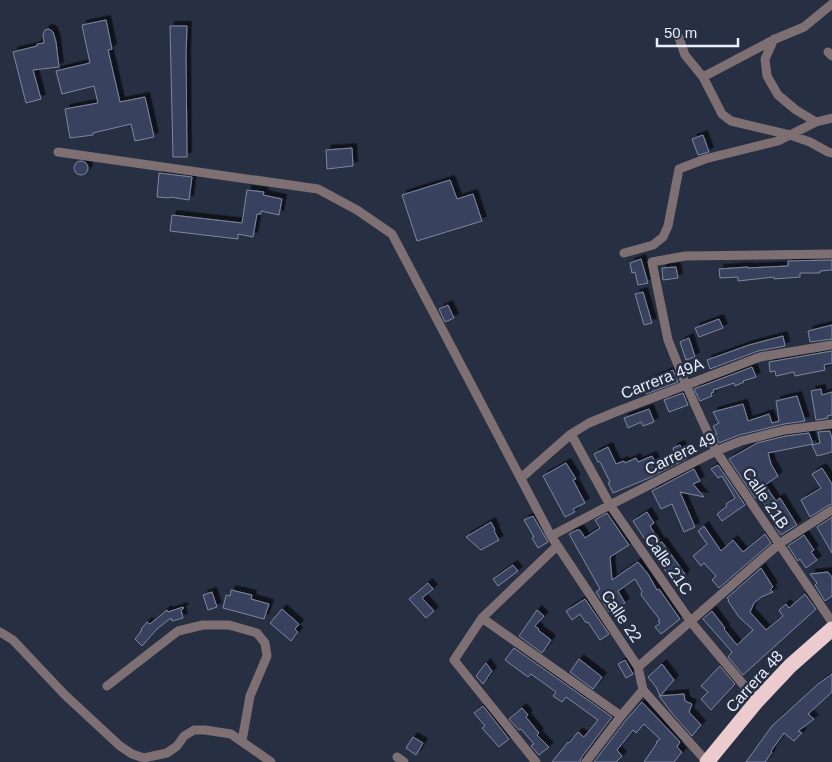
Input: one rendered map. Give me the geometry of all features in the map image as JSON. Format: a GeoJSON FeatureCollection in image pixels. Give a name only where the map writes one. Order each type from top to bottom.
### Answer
{"type":"FeatureCollection","features":[{"type":"Feature","properties":{"kind":"highway","name":"Carrera 48"},"geometry":{"type":"LineString","coordinates":[[707,762],[757,701],[790,666],[832,629]]}},
{"type":"Feature","properties":{"kind":"street"},"geometry":{"type":"LineString","coordinates":[[703,77],[774,39],[804,28],[832,4]]}},
{"type":"Feature","properties":{"kind":"street"},"geometry":{"type":"LineString","coordinates":[[677,32],[685,55],[703,77],[722,114],[731,121],[790,134],[832,153]]}},
{"type":"Feature","properties":{"kind":"street"},"geometry":{"type":"LineString","coordinates":[[774,39],[765,59],[767,76],[778,95],[796,110],[816,122]]}},
{"type":"Feature","properties":{"kind":"street"},"geometry":{"type":"LineString","coordinates":[[624,253],[653,245],[663,237],[668,226],[679,169],[705,159],[778,141],[816,122],[832,118]]}},
{"type":"Feature","properties":{"kind":"street","name":"Calle 22"},"geometry":{"type":"LineString","coordinates":[[58,152],[318,189],[357,210],[392,234],[556,546],[638,667],[643,690],[707,762]]}},
{"type":"Feature","properties":{"kind":"street","name":"Calle 21B"},"geometry":{"type":"LineString","coordinates":[[832,254],[685,256],[652,262],[668,340],[716,451],[832,622]]}},
{"type":"Feature","properties":{"kind":"street","name":"Carrera 49A"},"geometry":{"type":"LineString","coordinates":[[520,478],[571,434],[596,420],[760,357],[832,345]]}},
{"type":"Feature","properties":{"kind":"street","name":"Carrera 49"},"geometry":{"type":"LineString","coordinates":[[551,536],[716,451],[741,441],[785,430],[832,424]]}},
{"type":"Feature","properties":{"kind":"street","name":"Calle 21C"},"geometry":{"type":"LineString","coordinates":[[571,434],[610,505],[691,622],[757,701]]}},
{"type":"Feature","properties":{"kind":"street"},"geometry":{"type":"LineString","coordinates":[[638,667],[779,544],[832,510]]}},
{"type":"Feature","properties":{"kind":"street"},"geometry":{"type":"LineString","coordinates":[[536,762],[454,660],[482,618],[556,546]]}},
{"type":"Feature","properties":{"kind":"street"},"geometry":{"type":"LineString","coordinates":[[482,618],[621,716]]}},
{"type":"Feature","properties":{"kind":"street"},"geometry":{"type":"LineString","coordinates":[[108,686],[178,631],[203,624],[229,625],[257,633],[265,643],[267,656],[250,696],[242,741]]}},
{"type":"Feature","properties":{"kind":"street"},"geometry":{"type":"LineString","coordinates":[[0,632],[13,640],[65,695],[120,746],[132,754],[144,758],[167,753],[177,746],[184,736],[194,730],[205,730],[231,734],[271,762]]}},
{"type":"Feature","properties":{"kind":"street"},"geometry":{"type":"LineString","coordinates":[[586,762],[643,690]]}},
{"type":"Feature","properties":{"kind":"building"},"geometry":{"type":"Polygon","coordinates":[[[106,20],[112,49],[108,50],[120,102],[145,97],[154,137],[135,141],[131,124],[93,133],[93,135],[70,138],[65,109],[98,103],[94,86],[62,94],[56,71],[90,63],[82,25],[106,20]]]}},
{"type":"Feature","properties":{"kind":"building"},"geometry":{"type":"Polygon","coordinates":[[[170,26],[187,26],[187,157],[173,157],[170,26]]]}},
{"type":"Feature","properties":{"kind":"building"},"geometry":{"type":"Polygon","coordinates":[[[48,29],[53,32],[56,42],[59,67],[33,70],[41,99],[26,103],[13,52],[44,43],[43,34],[48,29]]]}},
{"type":"Feature","properties":{"kind":"building"},"geometry":{"type":"Polygon","coordinates":[[[703,135],[709,152],[698,155],[692,139],[703,135]]]}},
{"type":"Feature","properties":{"kind":"building"},"geometry":{"type":"Polygon","coordinates":[[[352,148],[353,166],[327,169],[326,150],[352,148]]]}},
{"type":"Feature","properties":{"kind":"building"},"geometry":{"type":"Polygon","coordinates":[[[81,161],[86,163],[88,168],[86,173],[81,175],[76,173],[74,168],[76,163],[81,161]]]}},
{"type":"Feature","properties":{"kind":"building"},"geometry":{"type":"Polygon","coordinates":[[[159,173],[192,177],[189,200],[157,197],[159,173]]]}},
{"type":"Feature","properties":{"kind":"building"},"geometry":{"type":"Polygon","coordinates":[[[450,180],[457,199],[473,194],[482,221],[417,241],[402,195],[450,180]]]}},
{"type":"Feature","properties":{"kind":"building"},"geometry":{"type":"Polygon","coordinates":[[[247,190],[264,192],[263,195],[282,199],[279,215],[261,211],[261,214],[257,214],[253,237],[238,234],[238,239],[170,231],[172,215],[242,223],[247,190]]]}},
{"type":"Feature","properties":{"kind":"building"},"geometry":{"type":"Polygon","coordinates":[[[641,259],[648,283],[638,285],[635,272],[632,273],[630,263],[641,259]]]}},
{"type":"Feature","properties":{"kind":"building"},"geometry":{"type":"Polygon","coordinates":[[[832,260],[832,270],[820,271],[820,273],[800,273],[800,277],[774,279],[774,277],[738,281],[738,277],[720,278],[719,269],[788,266],[788,261],[832,260]]]}},
{"type":"Feature","properties":{"kind":"building"},"geometry":{"type":"Polygon","coordinates":[[[676,267],[678,278],[663,280],[662,268],[676,267]]]}},
{"type":"Feature","properties":{"kind":"building"},"geometry":{"type":"Polygon","coordinates":[[[643,292],[652,323],[644,325],[635,294],[643,292]]]}},
{"type":"Feature","properties":{"kind":"building"},"geometry":{"type":"Polygon","coordinates":[[[448,305],[454,318],[445,322],[439,309],[448,305]]]}},
{"type":"Feature","properties":{"kind":"building"},"geometry":{"type":"Polygon","coordinates":[[[719,319],[723,328],[699,337],[695,328],[719,319]]]}},
{"type":"Feature","properties":{"kind":"building"},"geometry":{"type":"Polygon","coordinates":[[[832,325],[832,339],[810,342],[808,331],[832,325]]]}},
{"type":"Feature","properties":{"kind":"building"},"geometry":{"type":"Polygon","coordinates":[[[783,336],[785,346],[758,351],[710,369],[707,360],[749,345],[783,336]]]}},
{"type":"Feature","properties":{"kind":"building"},"geometry":{"type":"Polygon","coordinates":[[[689,338],[695,357],[686,360],[680,342],[689,338]]]}},
{"type":"Feature","properties":{"kind":"building"},"geometry":{"type":"Polygon","coordinates":[[[832,351],[832,363],[824,365],[825,370],[795,376],[794,372],[776,376],[775,371],[770,372],[769,362],[832,351]]]}},
{"type":"Feature","properties":{"kind":"building"},"geometry":{"type":"Polygon","coordinates":[[[752,367],[756,377],[735,386],[734,383],[713,390],[712,396],[700,401],[694,389],[752,367]]]}},
{"type":"Feature","properties":{"kind":"building"},"geometry":{"type":"Polygon","coordinates":[[[673,370],[678,382],[646,394],[642,384],[673,370]]]}},
{"type":"Feature","properties":{"kind":"building"},"geometry":{"type":"Polygon","coordinates":[[[821,389],[822,395],[832,392],[832,415],[827,416],[828,418],[816,420],[811,391],[821,389]]]}},
{"type":"Feature","properties":{"kind":"building"},"geometry":{"type":"Polygon","coordinates":[[[683,393],[688,405],[669,412],[664,400],[683,393]]]}},
{"type":"Feature","properties":{"kind":"building"},"geometry":{"type":"Polygon","coordinates":[[[797,396],[805,421],[739,435],[719,443],[713,426],[719,423],[713,412],[743,404],[748,421],[769,414],[772,423],[779,421],[776,401],[797,396]]]}},
{"type":"Feature","properties":{"kind":"building"},"geometry":{"type":"Polygon","coordinates":[[[649,409],[654,422],[643,426],[641,422],[628,428],[624,418],[649,409]]]}},
{"type":"Feature","properties":{"kind":"building"},"geometry":{"type":"Polygon","coordinates":[[[830,431],[832,452],[817,456],[812,445],[820,443],[818,432],[830,431]]]}},
{"type":"Feature","properties":{"kind":"building"},"geometry":{"type":"Polygon","coordinates":[[[809,433],[813,444],[768,453],[771,464],[778,476],[765,485],[776,501],[780,498],[797,525],[781,535],[775,527],[778,525],[759,496],[755,498],[729,459],[757,443],[809,433]]]}},
{"type":"Feature","properties":{"kind":"building"},"geometry":{"type":"Polygon","coordinates":[[[680,445],[688,458],[649,478],[613,493],[608,483],[610,482],[594,454],[608,447],[616,464],[624,461],[625,463],[636,458],[638,462],[652,456],[656,464],[672,457],[671,454],[674,453],[673,448],[680,445]]]}},
{"type":"Feature","properties":{"kind":"building"},"geometry":{"type":"Polygon","coordinates":[[[566,463],[576,479],[573,480],[585,503],[573,509],[575,512],[565,517],[543,476],[566,463]]]}},
{"type":"Feature","properties":{"kind":"building"},"geometry":{"type":"Polygon","coordinates":[[[718,465],[745,505],[722,521],[717,514],[735,498],[722,476],[718,478],[711,469],[718,465]]]}},
{"type":"Feature","properties":{"kind":"building"},"geometry":{"type":"Polygon","coordinates":[[[822,468],[832,484],[832,504],[810,517],[801,500],[821,488],[812,474],[822,468]]]}},
{"type":"Feature","properties":{"kind":"building"},"geometry":{"type":"Polygon","coordinates":[[[694,469],[700,481],[693,484],[704,497],[680,492],[695,527],[684,532],[672,504],[661,509],[652,491],[694,469]]]}},
{"type":"Feature","properties":{"kind":"building"},"geometry":{"type":"Polygon","coordinates":[[[647,512],[654,523],[650,526],[660,543],[662,542],[685,574],[683,575],[684,577],[674,584],[633,521],[647,512]]]}},
{"type":"Feature","properties":{"kind":"building"},"geometry":{"type":"Polygon","coordinates":[[[607,513],[629,545],[610,557],[612,580],[638,562],[680,619],[661,634],[655,627],[660,623],[658,621],[660,620],[641,595],[642,591],[635,579],[618,591],[625,603],[609,612],[596,592],[600,589],[569,534],[580,530],[585,538],[600,528],[595,520],[607,513]]]}},
{"type":"Feature","properties":{"kind":"building"},"geometry":{"type":"Polygon","coordinates":[[[533,516],[548,542],[538,548],[524,520],[533,516]]]}},
{"type":"Feature","properties":{"kind":"building"},"geometry":{"type":"Polygon","coordinates":[[[832,517],[832,553],[817,527],[832,517]]]}},
{"type":"Feature","properties":{"kind":"building"},"geometry":{"type":"Polygon","coordinates":[[[491,522],[499,540],[481,550],[466,537],[491,522]]]}},
{"type":"Feature","properties":{"kind":"building"},"geometry":{"type":"Polygon","coordinates":[[[704,526],[721,551],[733,540],[743,552],[765,534],[771,543],[719,588],[712,580],[716,576],[704,563],[701,566],[693,556],[707,544],[698,531],[704,526]]]}},
{"type":"Feature","properties":{"kind":"building"},"geometry":{"type":"Polygon","coordinates":[[[804,535],[814,550],[811,552],[817,560],[806,568],[800,559],[798,561],[788,546],[804,535]]]}},
{"type":"Feature","properties":{"kind":"building"},"geometry":{"type":"Polygon","coordinates":[[[513,565],[518,571],[498,586],[493,579],[513,565]]]}},
{"type":"Feature","properties":{"kind":"building"},"geometry":{"type":"Polygon","coordinates":[[[761,568],[773,587],[770,590],[773,592],[761,597],[754,603],[750,612],[766,630],[783,616],[779,610],[786,604],[789,608],[805,594],[816,609],[743,675],[728,657],[732,652],[703,619],[712,611],[737,645],[753,630],[739,617],[727,598],[761,568]]]}},
{"type":"Feature","properties":{"kind":"building"},"geometry":{"type":"Polygon","coordinates":[[[828,572],[832,577],[832,596],[825,601],[815,585],[817,583],[810,574],[828,572]]]}},
{"type":"Feature","properties":{"kind":"building"},"geometry":{"type":"Polygon","coordinates":[[[428,583],[433,589],[422,598],[434,611],[426,618],[409,599],[428,583]]]}},
{"type":"Feature","properties":{"kind":"building"},"geometry":{"type":"Polygon","coordinates":[[[231,590],[252,595],[251,599],[269,604],[264,619],[223,608],[226,595],[230,596],[231,590]]]}},
{"type":"Feature","properties":{"kind":"building"},"geometry":{"type":"Polygon","coordinates":[[[212,592],[217,607],[208,610],[203,595],[212,592]]]}},
{"type":"Feature","properties":{"kind":"building"},"geometry":{"type":"Polygon","coordinates":[[[585,599],[609,634],[600,640],[580,614],[572,620],[566,611],[585,599]]]}},
{"type":"Feature","properties":{"kind":"building"},"geometry":{"type":"Polygon","coordinates":[[[183,607],[181,610],[183,618],[172,621],[171,618],[157,629],[142,646],[135,639],[147,622],[150,624],[167,610],[168,612],[183,607]]]}},
{"type":"Feature","properties":{"kind":"building"},"geometry":{"type":"Polygon","coordinates":[[[282,609],[299,624],[295,629],[298,632],[291,641],[270,623],[282,609]]]}},
{"type":"Feature","properties":{"kind":"building"},"geometry":{"type":"Polygon","coordinates":[[[537,610],[544,616],[535,626],[551,640],[542,653],[519,636],[537,610]]]}},
{"type":"Feature","properties":{"kind":"building"},"geometry":{"type":"Polygon","coordinates":[[[514,648],[612,717],[581,758],[580,762],[552,762],[578,732],[584,737],[598,720],[566,697],[562,702],[553,696],[556,692],[531,674],[528,677],[505,660],[514,648]]]}},
{"type":"Feature","properties":{"kind":"building"},"geometry":{"type":"Polygon","coordinates":[[[579,659],[602,677],[593,689],[570,672],[579,659]]]}},
{"type":"Feature","properties":{"kind":"building"},"geometry":{"type":"Polygon","coordinates":[[[625,660],[633,674],[626,678],[618,664],[625,660]]]}},
{"type":"Feature","properties":{"kind":"building"},"geometry":{"type":"Polygon","coordinates":[[[486,663],[492,671],[483,684],[476,676],[486,663]]]}},
{"type":"Feature","properties":{"kind":"building"},"geometry":{"type":"Polygon","coordinates":[[[662,664],[674,680],[660,696],[648,677],[662,664]]]}},
{"type":"Feature","properties":{"kind":"building"},"geometry":{"type":"Polygon","coordinates":[[[720,666],[735,684],[711,710],[701,699],[708,692],[701,686],[720,666]]]}},
{"type":"Feature","properties":{"kind":"building"},"geometry":{"type":"Polygon","coordinates":[[[832,674],[832,692],[808,714],[814,719],[798,731],[802,733],[794,741],[784,733],[765,762],[746,762],[772,726],[818,684],[832,674]]]}},
{"type":"Feature","properties":{"kind":"building"},"geometry":{"type":"Polygon","coordinates":[[[684,694],[685,701],[692,704],[689,712],[701,725],[692,736],[659,696],[684,694]]]}},
{"type":"Feature","properties":{"kind":"building"},"geometry":{"type":"Polygon","coordinates":[[[642,702],[680,742],[677,747],[682,752],[674,762],[644,762],[656,742],[660,739],[644,724],[636,733],[633,730],[617,750],[622,756],[616,762],[594,762],[626,720],[642,702]]]}},
{"type":"Feature","properties":{"kind":"building"},"geometry":{"type":"Polygon","coordinates":[[[483,706],[509,739],[499,747],[482,728],[485,726],[474,713],[483,706]]]}},
{"type":"Feature","properties":{"kind":"building"},"geometry":{"type":"Polygon","coordinates":[[[522,708],[528,715],[526,717],[539,733],[537,735],[549,747],[539,755],[531,746],[534,744],[509,719],[522,708]]]}},
{"type":"Feature","properties":{"kind":"building"},"geometry":{"type":"Polygon","coordinates":[[[413,737],[423,743],[416,755],[406,748],[413,737]]]}}]}
